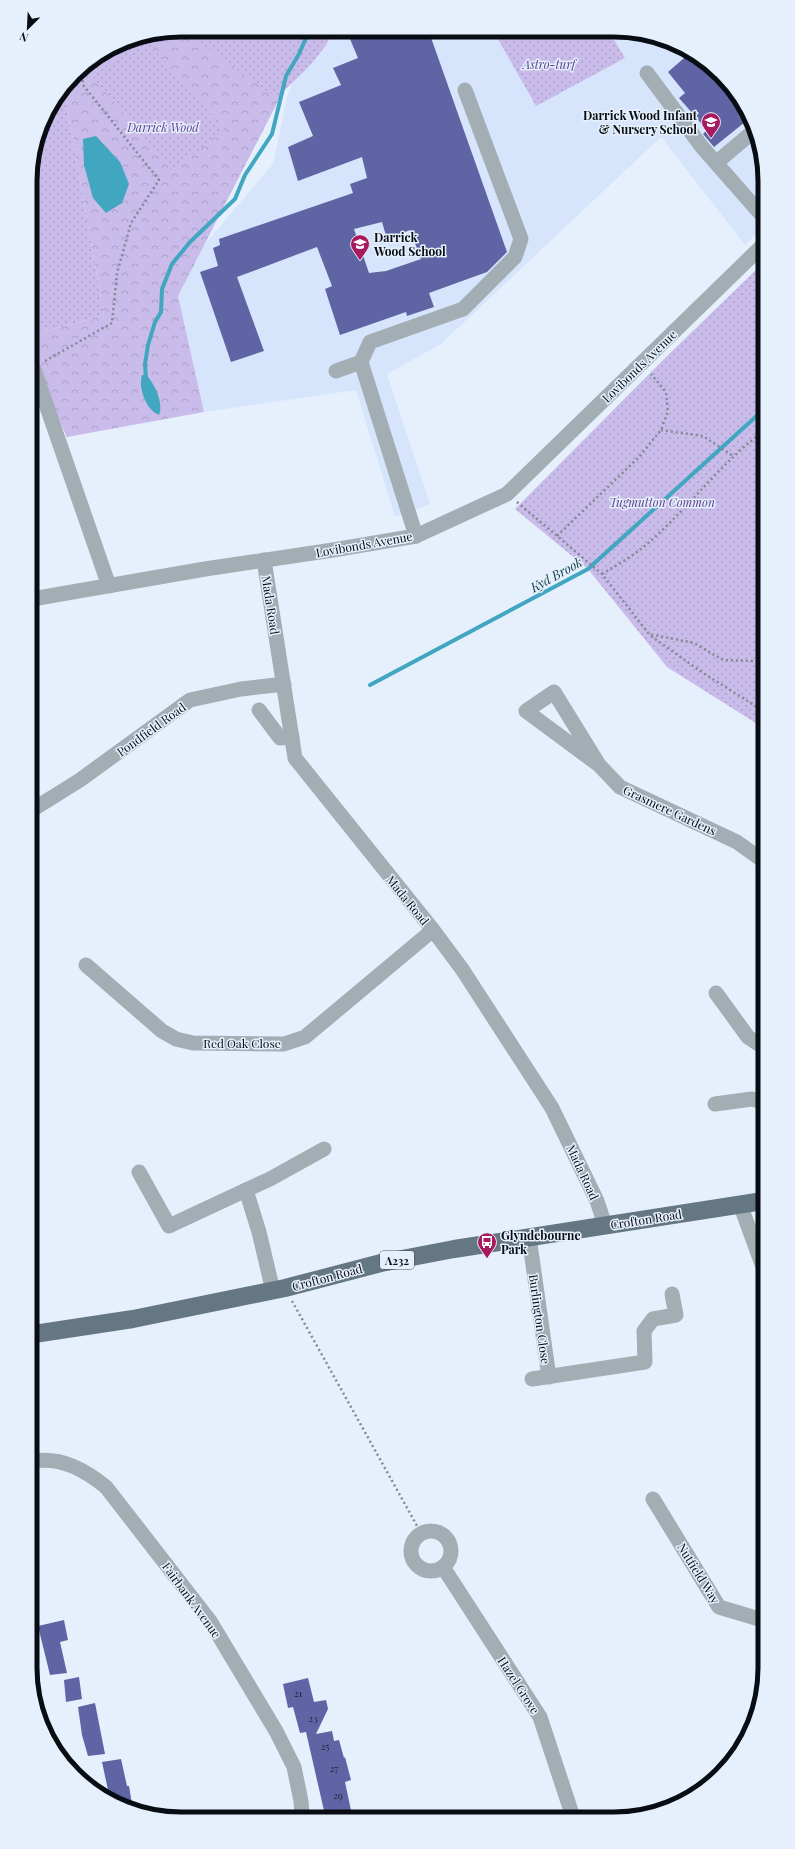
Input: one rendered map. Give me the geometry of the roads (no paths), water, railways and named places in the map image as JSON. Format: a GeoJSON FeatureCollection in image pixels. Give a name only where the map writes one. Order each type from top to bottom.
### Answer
{"type":"FeatureCollection","features":[{"type":"Feature","properties":{"kind":"main road","name":"Crofton Road"},"geometry":{"type":"LineString","coordinates":[[37,1334],[133,1319],[279,1289],[381,1263],[528,1237],[758,1202]]}},
{"type":"Feature","properties":{"kind":"street"},"geometry":{"type":"LineString","coordinates":[[648,73],[702,147],[758,211]]}},
{"type":"Feature","properties":{"kind":"street"},"geometry":{"type":"LineString","coordinates":[[336,371],[360,362],[370,342],[463,309],[516,257],[521,239],[465,90]]}},
{"type":"Feature","properties":{"kind":"street"},"geometry":{"type":"LineString","coordinates":[[716,163],[749,135]]}},
{"type":"Feature","properties":{"kind":"street","name":"Lovibonds Avenue"},"geometry":{"type":"LineString","coordinates":[[37,598],[205,569],[416,536],[486,505],[507,494],[758,250]]}},
{"type":"Feature","properties":{"kind":"street"},"geometry":{"type":"LineString","coordinates":[[360,362],[416,536]]}},
{"type":"Feature","properties":{"kind":"street"},"geometry":{"type":"LineString","coordinates":[[37,378],[109,586]]}},
{"type":"Feature","properties":{"kind":"street","name":"Mada Road"},"geometry":{"type":"LineString","coordinates":[[264,560],[295,758],[433,930],[462,969],[552,1108],[597,1201],[605,1225]]}},
{"type":"Feature","properties":{"kind":"street","name":"Pondfield Road"},"geometry":{"type":"LineString","coordinates":[[37,807],[80,780],[190,700],[241,689],[284,684]]}},
{"type":"Feature","properties":{"kind":"street","name":"Grasmere Gardens"},"geometry":{"type":"LineString","coordinates":[[599,765],[554,692],[526,712],[599,765],[620,787],[737,842],[758,857]]}},
{"type":"Feature","properties":{"kind":"street"},"geometry":{"type":"LineString","coordinates":[[259,710],[280,738],[292,737]]}},
{"type":"Feature","properties":{"kind":"street","name":"Red Oak Close"},"geometry":{"type":"LineString","coordinates":[[86,965],[162,1031],[176,1039],[193,1043],[284,1044],[305,1037],[433,930]]}},
{"type":"Feature","properties":{"kind":"street"},"geometry":{"type":"LineString","coordinates":[[716,993],[736,1022],[748,1036],[758,1043]]}},
{"type":"Feature","properties":{"kind":"street"},"geometry":{"type":"LineString","coordinates":[[715,1104],[752,1099],[758,1101]]}},
{"type":"Feature","properties":{"kind":"street"},"geometry":{"type":"LineString","coordinates":[[139,1172],[169,1226],[270,1179],[324,1149]]}},
{"type":"Feature","properties":{"kind":"street"},"geometry":{"type":"LineString","coordinates":[[246,1190],[279,1289]]}},
{"type":"Feature","properties":{"kind":"street"},"geometry":{"type":"LineString","coordinates":[[740,1204],[758,1253]]}},
{"type":"Feature","properties":{"kind":"street","name":"Burlington Close"},"geometry":{"type":"LineString","coordinates":[[528,1237],[549,1377]]}},
{"type":"Feature","properties":{"kind":"street","name":"Burlington Close"},"geometry":{"type":"LineString","coordinates":[[532,1379],[645,1362],[644,1332],[653,1319],[676,1315],[672,1294]]}},
{"type":"Feature","properties":{"kind":"street","name":"Fairbank Avenue"},"geometry":{"type":"LineString","coordinates":[[37,1461],[46,1460],[66,1463],[88,1472],[106,1487],[210,1621],[276,1731],[294,1767],[302,1812]]}},
{"type":"Feature","properties":{"kind":"street","name":"Nutfield Way"},"geometry":{"type":"LineString","coordinates":[[653,1499],[719,1607],[758,1619]]}},
{"type":"Feature","properties":{"kind":"street"},"geometry":{"type":"LineString","coordinates":[[434,1531],[446,1537],[451,1549],[448,1562],[443,1567],[437,1570],[424,1570],[414,1562],[410,1549],[416,1537],[421,1533],[434,1531]]}},
{"type":"Feature","properties":{"kind":"street","name":"Hazel Grove"},"geometry":{"type":"LineString","coordinates":[[443,1567],[540,1716],[571,1812]]}},
{"type":"Feature","properties":{"kind":"water"},"geometry":{"type":"Polygon","coordinates":[[[96,136],[120,162],[129,184],[122,203],[106,213],[93,198],[84,165],[83,139],[96,136]]]}},
{"type":"Feature","properties":{"kind":"water"},"geometry":{"type":"Polygon","coordinates":[[[142,375],[146,375],[149,378],[155,388],[160,405],[159,415],[150,408],[144,398],[141,386],[142,375]]]}},
{"type":"Feature","properties":{"kind":"waterway"},"geometry":{"type":"LineString","coordinates":[[146,379],[145,364],[148,345],[155,322],[161,312],[162,289],[172,264],[190,242],[235,199],[245,175],[272,134],[286,76],[299,54],[306,37]]}},
{"type":"Feature","properties":{"kind":"waterway","name":"Kyd Brook"},"geometry":{"type":"LineString","coordinates":[[370,685],[588,569],[758,415]]}},
{"type":"Feature","properties":{"kind":"place","name":"Darrick Wood Infant & Nursery School"},"geometry":{"type":"Point","coordinates":[711,139]}},
{"type":"Feature","properties":{"kind":"place","name":"Darrick Wood School"},"geometry":{"type":"Point","coordinates":[360,261]}},
{"type":"Feature","properties":{"kind":"place","name":"Glyndebourne Park"},"geometry":{"type":"Point","coordinates":[487,1259]}},
{"type":"Feature","properties":{"kind":"park label","name":"Astro-turf"},"geometry":{"type":"Point","coordinates":[549,64]}},
{"type":"Feature","properties":{"kind":"park label","name":"Darrick Wood"},"geometry":{"type":"Point","coordinates":[163,127]}},
{"type":"Feature","properties":{"kind":"park label","name":"Tugmutton Common"},"geometry":{"type":"Point","coordinates":[662,502]}}]}
